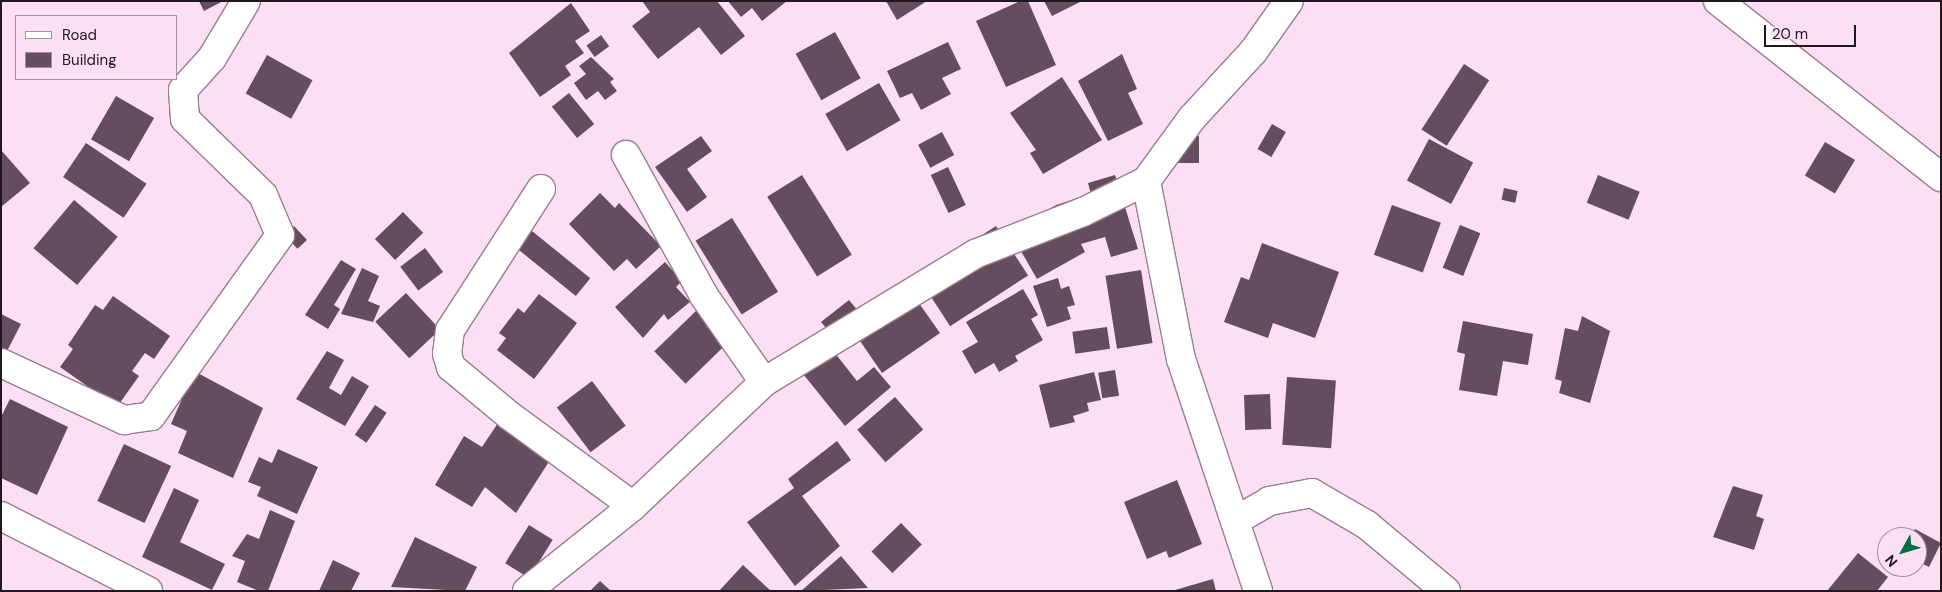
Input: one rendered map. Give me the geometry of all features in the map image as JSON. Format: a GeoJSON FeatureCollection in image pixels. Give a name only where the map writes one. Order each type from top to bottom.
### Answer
{"type":"FeatureCollection","features":[{"type":"Feature","properties":{"kind":"street"},"geometry":{"type":"LineString","coordinates":[[1,363],[124,420],[150,416],[280,235],[263,195],[185,119],[183,90],[212,58],[246,1]]}},
{"type":"Feature","properties":{"kind":"street"},"geometry":{"type":"LineString","coordinates":[[527,591],[632,506],[764,382],[975,254],[1083,212],[1146,181],[1192,118],[1253,52],[1289,1]]}},
{"type":"Feature","properties":{"kind":"street"},"geometry":{"type":"LineString","coordinates":[[1718,1],[1941,177]]}},
{"type":"Feature","properties":{"kind":"street"},"geometry":{"type":"LineString","coordinates":[[626,155],[704,296],[764,382]]}},
{"type":"Feature","properties":{"kind":"street"},"geometry":{"type":"LineString","coordinates":[[1146,181],[1182,359],[1258,591]]}},
{"type":"Feature","properties":{"kind":"street"},"geometry":{"type":"LineString","coordinates":[[541,189],[450,330],[447,354],[451,367],[510,416],[632,506]]}},
{"type":"Feature","properties":{"kind":"street"},"geometry":{"type":"LineString","coordinates":[[1235,520],[1268,501],[1312,493],[1367,525],[1446,591]]}},
{"type":"Feature","properties":{"kind":"street"},"geometry":{"type":"LineString","coordinates":[[1,516],[148,591]]}},
{"type":"Feature","properties":{"kind":"building"},"geometry":{"type":"Polygon","coordinates":[[[199,1],[223,1],[204,11],[199,1]]]}},
{"type":"Feature","properties":{"kind":"building"},"geometry":{"type":"Polygon","coordinates":[[[642,1],[717,1],[745,36],[721,55],[699,27],[658,59],[632,26],[650,12],[642,1]]]}},
{"type":"Feature","properties":{"kind":"building"},"geometry":{"type":"Polygon","coordinates":[[[728,1],[787,1],[762,21],[752,8],[741,17],[728,1]]]}},
{"type":"Feature","properties":{"kind":"building"},"geometry":{"type":"Polygon","coordinates":[[[886,1],[927,1],[897,20],[886,1]]]}},
{"type":"Feature","properties":{"kind":"building"},"geometry":{"type":"Polygon","coordinates":[[[1020,1],[1028,1],[1056,65],[1006,87],[976,21],[1020,1]]]}},
{"type":"Feature","properties":{"kind":"building"},"geometry":{"type":"Polygon","coordinates":[[[1044,1],[1082,1],[1052,16],[1044,1]]]}},
{"type":"Feature","properties":{"kind":"building"},"geometry":{"type":"Polygon","coordinates":[[[571,3],[590,31],[575,41],[584,53],[565,66],[571,75],[540,97],[509,53],[571,3]]]}},
{"type":"Feature","properties":{"kind":"building"},"geometry":{"type":"Polygon","coordinates":[[[835,32],[861,78],[821,100],[796,54],[835,32]]]}},
{"type":"Feature","properties":{"kind":"building"},"geometry":{"type":"Polygon","coordinates":[[[601,35],[609,46],[595,57],[586,46],[601,35]]]}},
{"type":"Feature","properties":{"kind":"building"},"geometry":{"type":"Polygon","coordinates":[[[948,42],[961,69],[942,78],[951,94],[921,110],[912,93],[900,98],[887,71],[948,42]]]}},
{"type":"Feature","properties":{"kind":"building"},"geometry":{"type":"Polygon","coordinates":[[[1122,54],[1137,89],[1128,93],[1143,124],[1108,141],[1078,81],[1122,54]]]}},
{"type":"Feature","properties":{"kind":"building"},"geometry":{"type":"Polygon","coordinates":[[[267,55],[312,80],[291,119],[246,93],[267,55]]]}},
{"type":"Feature","properties":{"kind":"building"},"geometry":{"type":"Polygon","coordinates":[[[591,57],[614,79],[610,82],[617,91],[605,100],[598,91],[586,100],[574,83],[586,74],[579,66],[591,57]]]}},
{"type":"Feature","properties":{"kind":"building"},"geometry":{"type":"Polygon","coordinates":[[[1464,64],[1489,80],[1447,146],[1422,129],[1464,64]]]}},
{"type":"Feature","properties":{"kind":"building"},"geometry":{"type":"Polygon","coordinates":[[[1062,77],[1102,140],[1043,174],[1030,153],[1036,150],[1010,113],[1062,77]]]}},
{"type":"Feature","properties":{"kind":"building"},"geometry":{"type":"Polygon","coordinates":[[[879,83],[900,120],[847,151],[825,114],[879,83]]]}},
{"type":"Feature","properties":{"kind":"building"},"geometry":{"type":"Polygon","coordinates":[[[569,93],[594,124],[577,138],[552,107],[569,93]]]}},
{"type":"Feature","properties":{"kind":"building"},"geometry":{"type":"Polygon","coordinates":[[[116,96],[154,118],[129,161],[91,139],[116,96]]]}},
{"type":"Feature","properties":{"kind":"building"},"geometry":{"type":"Polygon","coordinates":[[[1272,124],[1286,132],[1271,157],[1258,149],[1272,124]]]}},
{"type":"Feature","properties":{"kind":"building"},"geometry":{"type":"Polygon","coordinates":[[[942,132],[954,155],[930,168],[918,145],[942,132]]]}},
{"type":"Feature","properties":{"kind":"building"},"geometry":{"type":"Polygon","coordinates":[[[701,136],[712,151],[687,169],[707,197],[687,212],[655,167],[701,136]]]}},
{"type":"Feature","properties":{"kind":"building"},"geometry":{"type":"Polygon","coordinates":[[[1175,136],[1199,136],[1199,163],[1175,163],[1175,136]]]}},
{"type":"Feature","properties":{"kind":"building"},"geometry":{"type":"Polygon","coordinates":[[[1429,139],[1473,162],[1451,204],[1407,180],[1429,139]]]}},
{"type":"Feature","properties":{"kind":"building"},"geometry":{"type":"Polygon","coordinates":[[[1825,142],[1855,160],[1835,193],[1805,175],[1825,142]]]}},
{"type":"Feature","properties":{"kind":"building"},"geometry":{"type":"Polygon","coordinates":[[[86,143],[147,184],[124,218],[63,177],[86,143]]]}},
{"type":"Feature","properties":{"kind":"building"},"geometry":{"type":"Polygon","coordinates":[[[1,150],[30,183],[1,207],[1,150]]]}},
{"type":"Feature","properties":{"kind":"building"},"geometry":{"type":"Polygon","coordinates":[[[948,167],[966,205],[949,213],[931,175],[948,167]]]}},
{"type":"Feature","properties":{"kind":"building"},"geometry":{"type":"Polygon","coordinates":[[[802,175],[852,255],[817,276],[767,197],[802,175]]]}},
{"type":"Feature","properties":{"kind":"building"},"geometry":{"type":"Polygon","coordinates":[[[1115,175],[1138,249],[1111,257],[1105,237],[1081,244],[1085,252],[1037,279],[1010,232],[1056,205],[1091,194],[1088,183],[1115,175]]]}},
{"type":"Feature","properties":{"kind":"building"},"geometry":{"type":"Polygon","coordinates":[[[1598,175],[1640,192],[1628,220],[1587,203],[1598,175]]]}},
{"type":"Feature","properties":{"kind":"building"},"geometry":{"type":"Polygon","coordinates":[[[1504,188],[1518,191],[1515,203],[1502,200],[1504,188]]]}},
{"type":"Feature","properties":{"kind":"building"},"geometry":{"type":"Polygon","coordinates":[[[600,193],[615,208],[619,203],[661,246],[636,269],[627,259],[614,271],[569,224],[600,193]]]}},
{"type":"Feature","properties":{"kind":"building"},"geometry":{"type":"Polygon","coordinates":[[[74,200],[118,237],[77,285],[34,248],[74,200]]]}},
{"type":"Feature","properties":{"kind":"building"},"geometry":{"type":"Polygon","coordinates":[[[1392,205],[1441,223],[1423,273],[1374,255],[1392,205]]]}},
{"type":"Feature","properties":{"kind":"building"},"geometry":{"type":"Polygon","coordinates":[[[403,212],[423,233],[395,260],[375,239],[403,212]]]}},
{"type":"Feature","properties":{"kind":"building"},"geometry":{"type":"Polygon","coordinates":[[[732,218],[778,292],[742,315],[696,241],[732,218]]]}},
{"type":"Feature","properties":{"kind":"building"},"geometry":{"type":"Polygon","coordinates":[[[1460,225],[1480,233],[1463,276],[1443,268],[1460,225]]]}},
{"type":"Feature","properties":{"kind":"building"},"geometry":{"type":"Polygon","coordinates":[[[294,226],[307,240],[297,249],[284,235],[294,226]]]}},
{"type":"Feature","properties":{"kind":"building"},"geometry":{"type":"Polygon","coordinates":[[[996,226],[1028,275],[950,326],[918,277],[996,226]]]}},
{"type":"Feature","properties":{"kind":"building"},"geometry":{"type":"Polygon","coordinates":[[[532,231],[590,278],[576,296],[518,249],[532,231]]]}},
{"type":"Feature","properties":{"kind":"building"},"geometry":{"type":"Polygon","coordinates":[[[1262,243],[1339,272],[1315,338],[1273,323],[1268,338],[1224,322],[1241,277],[1249,280],[1262,243]]]}},
{"type":"Feature","properties":{"kind":"building"},"geometry":{"type":"Polygon","coordinates":[[[425,248],[443,272],[418,291],[400,267],[425,248]]]}},
{"type":"Feature","properties":{"kind":"building"},"geometry":{"type":"Polygon","coordinates":[[[341,260],[356,269],[334,305],[340,309],[328,329],[305,315],[341,260]]]}},
{"type":"Feature","properties":{"kind":"building"},"geometry":{"type":"Polygon","coordinates":[[[665,262],[682,281],[676,287],[690,302],[668,320],[664,314],[643,338],[615,307],[665,262]]]}},
{"type":"Feature","properties":{"kind":"building"},"geometry":{"type":"Polygon","coordinates":[[[362,268],[379,276],[368,301],[380,306],[373,322],[341,314],[362,268]]]}},
{"type":"Feature","properties":{"kind":"building"},"geometry":{"type":"Polygon","coordinates":[[[1141,270],[1153,343],[1117,349],[1105,276],[1141,270]]]}},
{"type":"Feature","properties":{"kind":"building"},"geometry":{"type":"Polygon","coordinates":[[[1058,278],[1061,289],[1069,286],[1075,305],[1067,307],[1071,319],[1047,327],[1033,286],[1058,278]]]}},
{"type":"Feature","properties":{"kind":"building"},"geometry":{"type":"Polygon","coordinates":[[[909,289],[940,333],[882,373],[858,338],[909,289]]]}},
{"type":"Feature","properties":{"kind":"building"},"geometry":{"type":"Polygon","coordinates":[[[1023,289],[1038,315],[1031,319],[1043,340],[1015,356],[1018,361],[999,372],[994,363],[975,374],[962,351],[978,342],[966,322],[1023,289]]]}},
{"type":"Feature","properties":{"kind":"building"},"geometry":{"type":"Polygon","coordinates":[[[406,293],[440,330],[409,358],[375,322],[406,293]]]}},
{"type":"Feature","properties":{"kind":"building"},"geometry":{"type":"Polygon","coordinates":[[[539,294],[577,323],[534,379],[497,350],[506,338],[499,333],[518,308],[524,313],[539,294]]]}},
{"type":"Feature","properties":{"kind":"building"},"geometry":{"type":"Polygon","coordinates":[[[113,296],[170,336],[154,359],[145,353],[132,371],[139,376],[117,407],[60,367],[73,349],[68,345],[95,305],[103,310],[113,296]]]}},
{"type":"Feature","properties":{"kind":"building"},"geometry":{"type":"Polygon","coordinates":[[[849,300],[864,318],[834,352],[857,381],[874,367],[891,387],[845,426],[791,359],[827,329],[821,322],[849,300]]]}},
{"type":"Feature","properties":{"kind":"building"},"geometry":{"type":"Polygon","coordinates":[[[696,311],[727,343],[686,384],[654,351],[696,311]]]}},
{"type":"Feature","properties":{"kind":"building"},"geometry":{"type":"Polygon","coordinates":[[[1,314],[21,324],[6,353],[1,351],[1,314]]]}},
{"type":"Feature","properties":{"kind":"building"},"geometry":{"type":"Polygon","coordinates":[[[1582,316],[1610,331],[1590,403],[1559,393],[1562,381],[1555,379],[1565,328],[1578,331],[1582,316]]]}},
{"type":"Feature","properties":{"kind":"building"},"geometry":{"type":"Polygon","coordinates":[[[1463,321],[1533,334],[1528,365],[1503,361],[1497,396],[1459,390],[1465,354],[1457,352],[1463,321]]]}},
{"type":"Feature","properties":{"kind":"building"},"geometry":{"type":"Polygon","coordinates":[[[1107,327],[1110,349],[1075,354],[1072,332],[1107,327]]]}},
{"type":"Feature","properties":{"kind":"building"},"geometry":{"type":"Polygon","coordinates":[[[327,351],[344,360],[329,388],[341,395],[352,376],[369,386],[345,426],[296,399],[327,351]]]}},
{"type":"Feature","properties":{"kind":"building"},"geometry":{"type":"Polygon","coordinates":[[[1115,370],[1119,396],[1102,398],[1098,373],[1115,370]]]}},
{"type":"Feature","properties":{"kind":"building"},"geometry":{"type":"Polygon","coordinates":[[[194,371],[263,408],[233,478],[178,453],[187,431],[171,424],[194,371]]]}},
{"type":"Feature","properties":{"kind":"building"},"geometry":{"type":"Polygon","coordinates":[[[1094,372],[1101,400],[1087,403],[1089,411],[1073,416],[1075,422],[1050,428],[1039,385],[1094,372]]]}},
{"type":"Feature","properties":{"kind":"building"},"geometry":{"type":"Polygon","coordinates":[[[1287,377],[1336,380],[1331,448],[1282,445],[1287,377]]]}},
{"type":"Feature","properties":{"kind":"building"},"geometry":{"type":"Polygon","coordinates":[[[592,381],[626,426],[591,452],[557,407],[592,381]]]}},
{"type":"Feature","properties":{"kind":"building"},"geometry":{"type":"Polygon","coordinates":[[[1270,394],[1271,429],[1245,430],[1244,395],[1270,394]]]}},
{"type":"Feature","properties":{"kind":"building"},"geometry":{"type":"Polygon","coordinates":[[[895,397],[923,429],[885,462],[857,430],[895,397]]]}},
{"type":"Feature","properties":{"kind":"building"},"geometry":{"type":"Polygon","coordinates":[[[10,399],[68,427],[37,495],[1,478],[1,417],[10,399]]]}},
{"type":"Feature","properties":{"kind":"building"},"geometry":{"type":"Polygon","coordinates":[[[375,405],[387,413],[366,443],[355,435],[375,405]]]}},
{"type":"Feature","properties":{"kind":"building"},"geometry":{"type":"Polygon","coordinates":[[[500,420],[550,460],[516,513],[485,487],[472,507],[435,485],[464,436],[482,447],[500,420]]]}},
{"type":"Feature","properties":{"kind":"building"},"geometry":{"type":"Polygon","coordinates":[[[837,441],[851,460],[802,496],[840,546],[795,586],[747,522],[794,488],[788,479],[837,441]]]}},
{"type":"Feature","properties":{"kind":"building"},"geometry":{"type":"Polygon","coordinates":[[[124,444],[171,466],[145,523],[97,501],[124,444]]]}},
{"type":"Feature","properties":{"kind":"building"},"geometry":{"type":"Polygon","coordinates":[[[278,449],[318,467],[297,514],[257,496],[261,487],[248,482],[259,457],[272,463],[278,449]]]}},
{"type":"Feature","properties":{"kind":"building"},"geometry":{"type":"Polygon","coordinates":[[[1177,480],[1202,544],[1169,558],[1166,551],[1147,559],[1124,502],[1177,480]]]}},
{"type":"Feature","properties":{"kind":"building"},"geometry":{"type":"Polygon","coordinates":[[[1733,486],[1763,495],[1756,516],[1764,519],[1754,550],[1713,537],[1733,486]]]}},
{"type":"Feature","properties":{"kind":"building"},"geometry":{"type":"Polygon","coordinates":[[[174,488],[199,500],[180,542],[225,564],[212,590],[142,557],[174,488]]]}},
{"type":"Feature","properties":{"kind":"building"},"geometry":{"type":"Polygon","coordinates":[[[270,510],[295,521],[268,591],[259,591],[237,582],[245,561],[232,556],[247,534],[259,539],[270,510]]]}},
{"type":"Feature","properties":{"kind":"building"},"geometry":{"type":"Polygon","coordinates":[[[901,523],[922,545],[892,573],[872,551],[901,523]]]}},
{"type":"Feature","properties":{"kind":"building"},"geometry":{"type":"Polygon","coordinates":[[[529,525],[553,540],[529,578],[505,563],[529,525]]]}},
{"type":"Feature","properties":{"kind":"building"},"geometry":{"type":"Polygon","coordinates":[[[1927,535],[1941,543],[1929,567],[1927,566],[1927,535]]]}},
{"type":"Feature","properties":{"kind":"building"},"geometry":{"type":"Polygon","coordinates":[[[415,537],[477,567],[465,591],[391,587],[415,537]]]}},
{"type":"Feature","properties":{"kind":"building"},"geometry":{"type":"Polygon","coordinates":[[[1858,553],[1877,568],[1877,577],[1888,577],[1877,591],[1827,591],[1858,553]]]}},
{"type":"Feature","properties":{"kind":"building"},"geometry":{"type":"Polygon","coordinates":[[[841,556],[868,588],[801,591],[841,556]]]}},
{"type":"Feature","properties":{"kind":"building"},"geometry":{"type":"Polygon","coordinates":[[[333,560],[360,573],[351,591],[319,591],[333,560]]]}},
{"type":"Feature","properties":{"kind":"building"},"geometry":{"type":"Polygon","coordinates":[[[743,565],[771,591],[719,591],[743,565]]]}},
{"type":"Feature","properties":{"kind":"building"},"geometry":{"type":"Polygon","coordinates":[[[1213,579],[1216,591],[1175,591],[1175,590],[1213,579]]]}},
{"type":"Feature","properties":{"kind":"building"},"geometry":{"type":"Polygon","coordinates":[[[600,581],[611,591],[590,591],[600,581]]]}}]}
